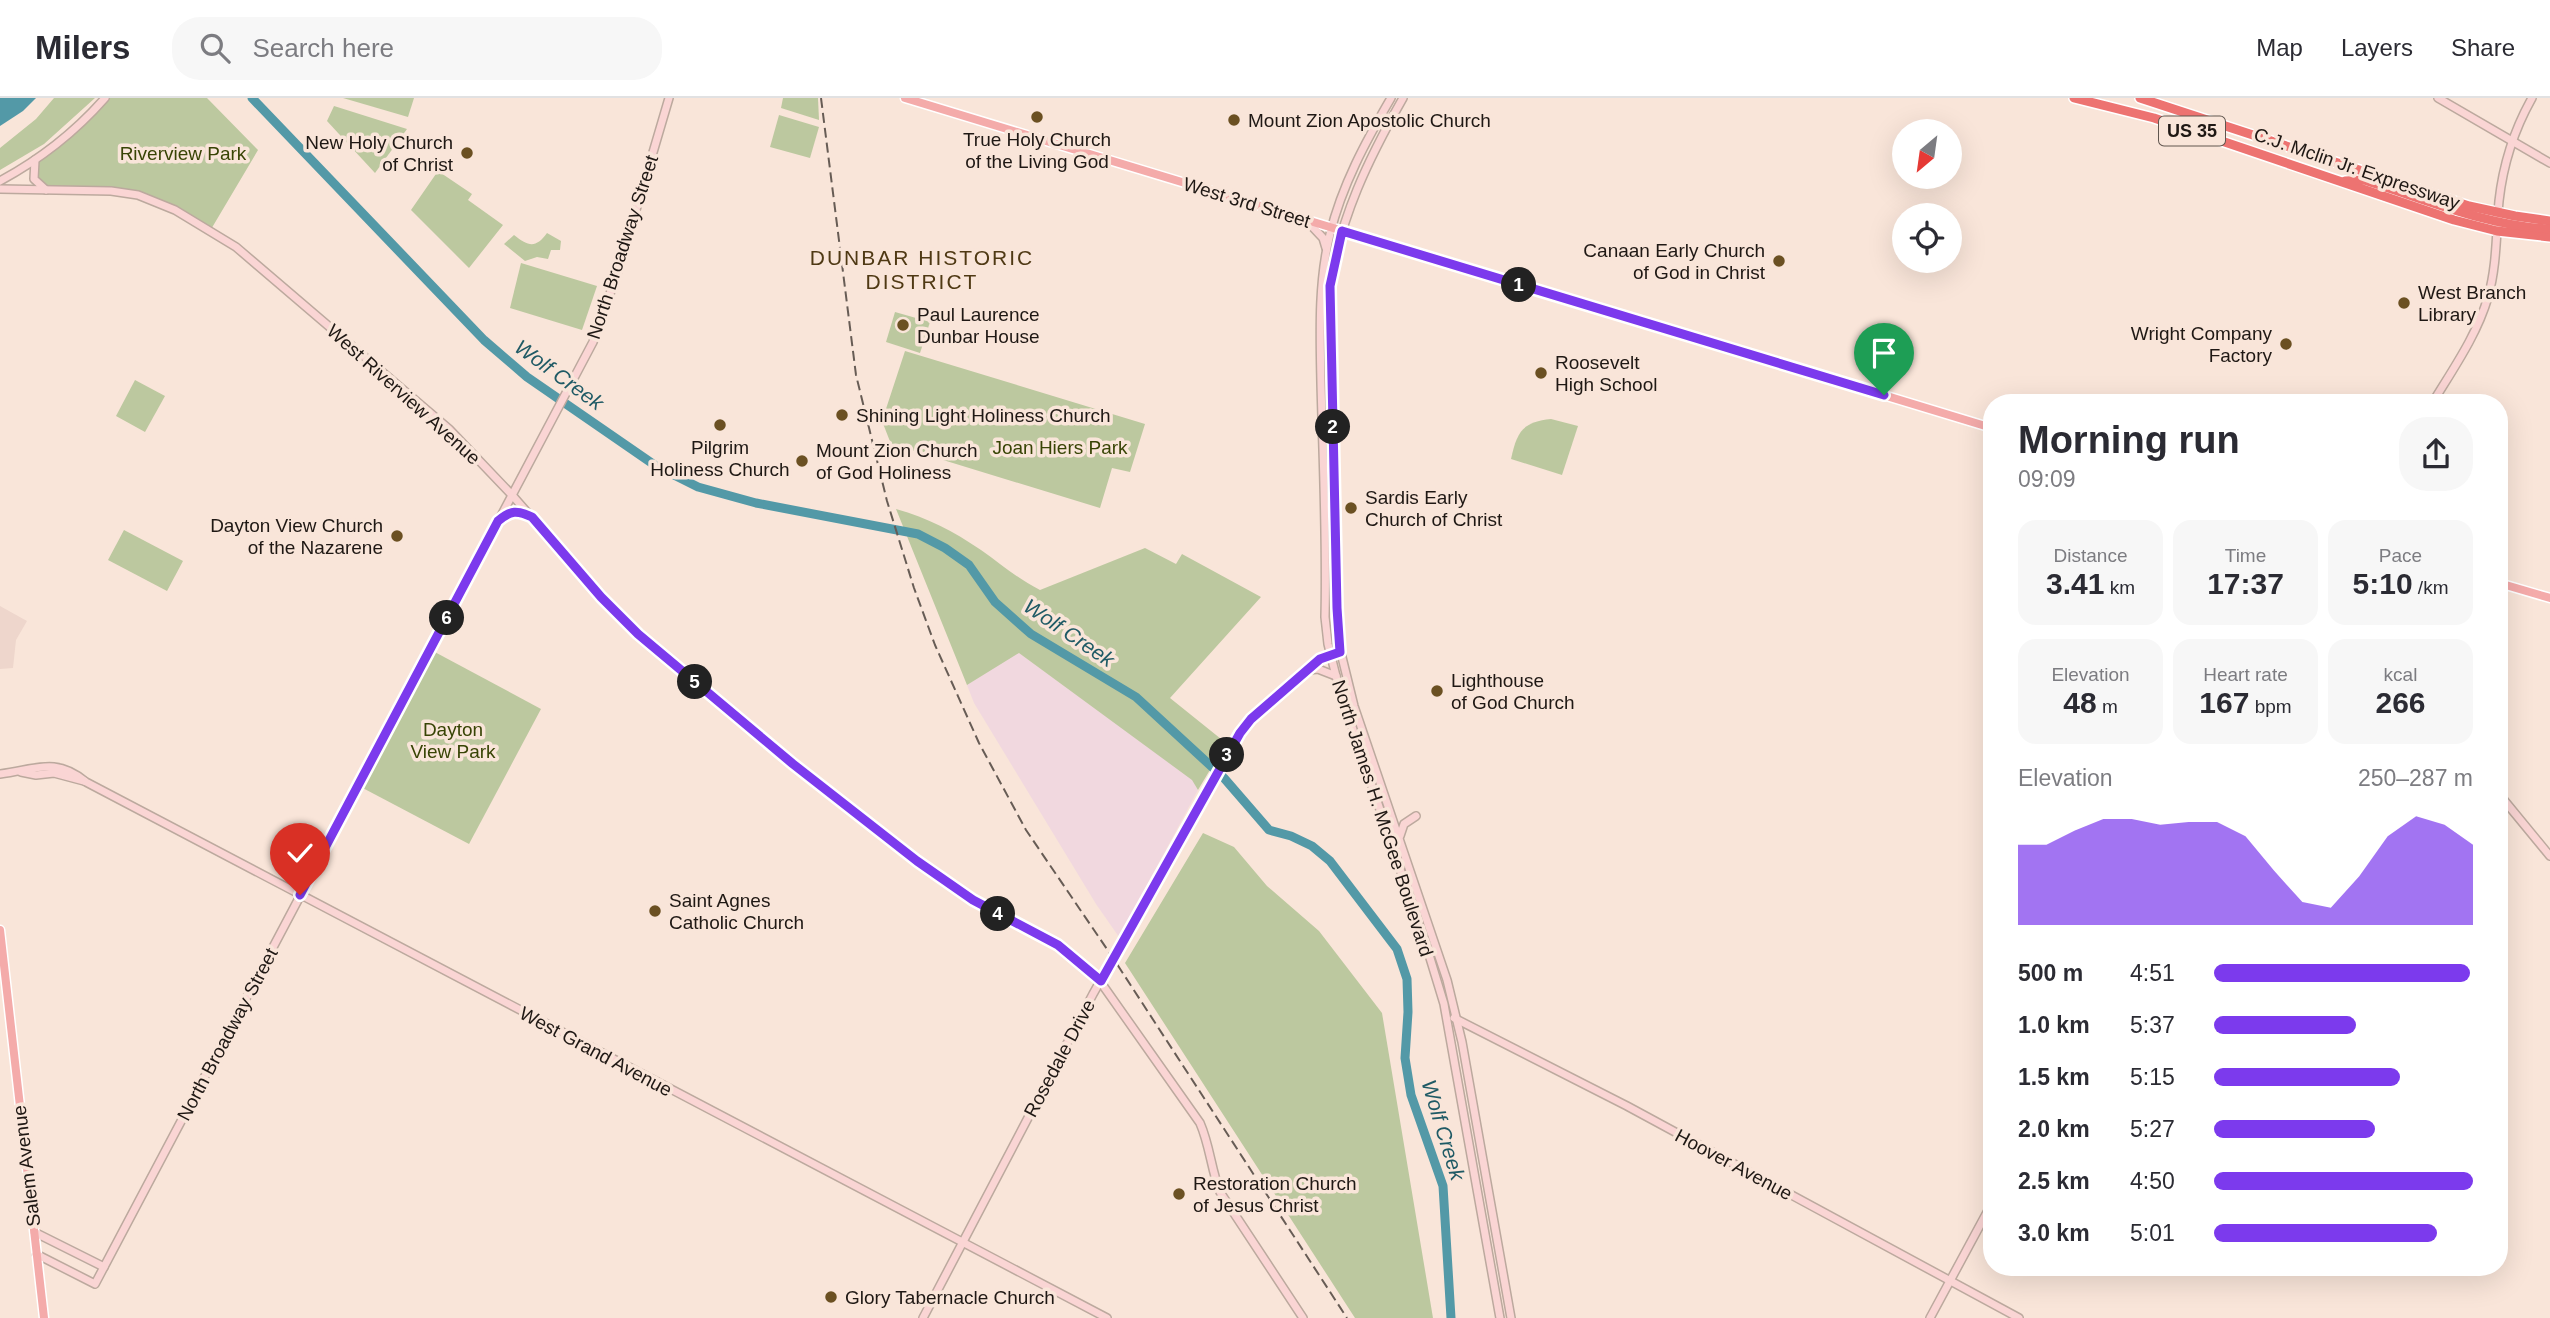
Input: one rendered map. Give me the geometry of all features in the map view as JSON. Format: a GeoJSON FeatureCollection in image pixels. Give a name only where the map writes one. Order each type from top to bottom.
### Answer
{"type":"FeatureCollection","features":[{"type":"Feature","properties":{"kind":"highway","name":"C.J. Mclin Jr. Expressway"},"geometry":{"type":"LineString","coordinates":[[2074,98],[2154,118],[2340,181],[2364,180],[2550,237]]}},
{"type":"Feature","properties":{"kind":"highway","name":"C.J. Mclin Jr. Expressway"},"geometry":{"type":"LineString","coordinates":[[2140,98],[2469,206],[2498,222],[2550,220]]}},
{"type":"Feature","properties":{"kind":"highway"},"geometry":{"type":"LineString","coordinates":[[2498,222],[2550,229]]}},
{"type":"Feature","properties":{"kind":"main road","name":"West 3rd Street"},"geometry":{"type":"LineString","coordinates":[[905,98],[1983,425]]}},
{"type":"Feature","properties":{"kind":"main road"},"geometry":{"type":"LineString","coordinates":[[2508,586],[2550,598]]}},
{"type":"Feature","properties":{"kind":"main road","name":"Salem Avenue"},"geometry":{"type":"LineString","coordinates":[[0,930],[44,1318]]}},
{"type":"Feature","properties":{"kind":"street"},"geometry":{"type":"LineString","coordinates":[[0,181],[35,160],[105,98]]}},
{"type":"Feature","properties":{"kind":"street","name":"North Broadway Street"},"geometry":{"type":"LineString","coordinates":[[55,1263],[95,1284],[593,342],[618,271],[669,98]]}},
{"type":"Feature","properties":{"kind":"street","name":"North James H. McGee Boulevard"},"geometry":{"type":"LineString","coordinates":[[1391,98],[1357,159],[1326,251],[1320,319],[1325,617],[1336,676],[1430,958],[1446,1019],[1500,1318]]}},
{"type":"Feature","properties":{"kind":"street","name":"North James H. McGee Boulevard"},"geometry":{"type":"LineString","coordinates":[[1403,98],[1363,172],[1342,231],[1330,286],[1336,585],[1340,652],[1354,706],[1439,951],[1456,1017],[1511,1318]]}},
{"type":"Feature","properties":{"kind":"street"},"geometry":{"type":"LineString","coordinates":[[2438,98],[2550,163]]}},
{"type":"Feature","properties":{"kind":"street"},"geometry":{"type":"LineString","coordinates":[[2438,394],[2467,344],[2484,308],[2492,280],[2502,180],[2512,142],[2532,98]]}},
{"type":"Feature","properties":{"kind":"street"},"geometry":{"type":"LineString","coordinates":[[35,160],[32,171],[34,179],[46,191]]}},
{"type":"Feature","properties":{"kind":"street","name":"West Riverview Avenue"},"geometry":{"type":"LineString","coordinates":[[0,189],[111,191],[147,198],[175,210],[236,247],[449,429],[532,517],[601,597],[638,634],[793,764],[917,861],[973,900],[1058,945],[1101,981],[1200,1123],[1220,1192],[1303,1318]]}},
{"type":"Feature","properties":{"kind":"street"},"geometry":{"type":"LineString","coordinates":[[1303,219],[1323,238],[1326,251]]}},
{"type":"Feature","properties":{"kind":"street"},"geometry":{"type":"LineString","coordinates":[[498,521],[514,511],[532,517]]}},
{"type":"Feature","properties":{"kind":"street","name":"Rosedale Drive"},"geometry":{"type":"LineString","coordinates":[[923,1318],[1101,981],[1231,748],[1251,719],[1320,659],[1340,652]]}},
{"type":"Feature","properties":{"kind":"street"},"geometry":{"type":"LineString","coordinates":[[1308,670],[1318,669],[1336,676]]}},
{"type":"Feature","properties":{"kind":"street","name":"West Grand Avenue"},"geometry":{"type":"LineString","coordinates":[[0,774],[54,773],[86,782],[1107,1318]]}},
{"type":"Feature","properties":{"kind":"street"},"geometry":{"type":"LineString","coordinates":[[2508,805],[2550,856]]}},
{"type":"Feature","properties":{"kind":"street"},"geometry":{"type":"LineString","coordinates":[[1400,837],[1404,824],[1416,816]]}},
{"type":"Feature","properties":{"kind":"street"},"geometry":{"type":"LineString","coordinates":[[1446,1019],[1456,1017]]}},
{"type":"Feature","properties":{"kind":"street","name":"Hoover Avenue"},"geometry":{"type":"LineString","coordinates":[[1456,1017],[2019,1318]]}},
{"type":"Feature","properties":{"kind":"street"},"geometry":{"type":"LineString","coordinates":[[1462,1042],[1468,1031],[1478,1029]]}},
{"type":"Feature","properties":{"kind":"street"},"geometry":{"type":"LineString","coordinates":[[1930,1318],[1983,1220]]}},
{"type":"Feature","properties":{"kind":"street"},"geometry":{"type":"LineString","coordinates":[[34,1232],[104,1267]]}},
{"type":"Feature","properties":{"kind":"street"},"geometry":{"type":"LineString","coordinates":[[35,1242],[50,1238]]}},
{"type":"Feature","properties":{"kind":"street"},"geometry":{"type":"LineString","coordinates":[[36,1254],[55,1263]]}},
{"type":"Feature","properties":{"kind":"street"},"geometry":{"type":"LineString","coordinates":[[39,1273],[55,1263]]}},
{"type":"Feature","properties":{"kind":"shaded area"},"geometry":{"type":"Polygon","coordinates":[[[0,606],[27,621],[16,640],[13,668],[0,669],[0,606]]]}},
{"type":"Feature","properties":{"kind":"shaded area"},"geometry":{"type":"Polygon","coordinates":[[[1018,652],[1193,780],[1198,790],[1119,937],[1096,904],[974,703],[967,685],[1018,652]]]}},
{"type":"Feature","properties":{"kind":"green space"},"geometry":{"type":"Polygon","coordinates":[[[54,98],[95,98],[44,144],[0,170],[0,148],[36,119],[54,98]]]}},
{"type":"Feature","properties":{"kind":"green space","name":"Riverview Park"},"geometry":{"type":"Polygon","coordinates":[[[105,98],[207,98],[258,150],[210,231],[138,195],[46,191],[35,183],[35,160],[105,98]]]}},
{"type":"Feature","properties":{"kind":"green space"},"geometry":{"type":"Polygon","coordinates":[[[343,98],[414,98],[408,117],[343,98]]]}},
{"type":"Feature","properties":{"kind":"green space"},"geometry":{"type":"Polygon","coordinates":[[[783,98],[818,98],[819,120],[781,108],[783,98]]]}},
{"type":"Feature","properties":{"kind":"green space"},"geometry":{"type":"Polygon","coordinates":[[[334,106],[407,129],[375,173],[327,121],[334,106]]]}},
{"type":"Feature","properties":{"kind":"green space"},"geometry":{"type":"Polygon","coordinates":[[[779,115],[819,127],[810,158],[770,147],[779,115]]]}},
{"type":"Feature","properties":{"kind":"green space"},"geometry":{"type":"Polygon","coordinates":[[[438,171],[472,194],[468,200],[503,225],[469,268],[411,210],[438,171]]]}},
{"type":"Feature","properties":{"kind":"green space"},"geometry":{"type":"Polygon","coordinates":[[[547,233],[561,241],[560,250],[551,250],[548,259],[537,257],[525,261],[504,244],[514,235],[528,244],[536,243],[547,233]]]}},
{"type":"Feature","properties":{"kind":"green space"},"geometry":{"type":"Polygon","coordinates":[[[521,263],[597,286],[582,330],[510,308],[521,263]]]}},
{"type":"Feature","properties":{"kind":"green space"},"geometry":{"type":"Polygon","coordinates":[[[895,312],[930,322],[920,353],[886,342],[895,312]]]}},
{"type":"Feature","properties":{"kind":"green space","name":"Joan Hiers Park"},"geometry":{"type":"Polygon","coordinates":[[[905,351],[1145,424],[1130,472],[1112,468],[1100,508],[891,444],[882,421],[905,351]]]}},
{"type":"Feature","properties":{"kind":"green space"},"geometry":{"type":"Polygon","coordinates":[[[135,380],[165,396],[145,432],[116,416],[135,380]]]}},
{"type":"Feature","properties":{"kind":"green space"},"geometry":{"type":"Polygon","coordinates":[[[1551,419],[1578,426],[1562,475],[1511,459],[1522,430],[1533,423],[1551,419]]]}},
{"type":"Feature","properties":{"kind":"green space"},"geometry":{"type":"Polygon","coordinates":[[[896,509],[950,531],[1040,590],[1145,548],[1176,564],[1182,554],[1261,597],[1170,698],[1226,743],[1198,790],[1192,780],[1019,653],[967,685],[896,509]]]}},
{"type":"Feature","properties":{"kind":"green space"},"geometry":{"type":"Polygon","coordinates":[[[124,530],[183,561],[167,591],[108,560],[124,530]]]}},
{"type":"Feature","properties":{"kind":"green space","name":"Dayton View Park"},"geometry":{"type":"Polygon","coordinates":[[[431,650],[541,709],[469,844],[357,785],[431,650]]]}},
{"type":"Feature","properties":{"kind":"green space"},"geometry":{"type":"Polygon","coordinates":[[[1203,833],[1234,847],[1267,886],[1319,931],[1382,1013],[1433,1318],[1355,1318],[1125,963],[1203,833]]]}},
{"type":"Feature","properties":{"kind":"water"},"geometry":{"type":"Polygon","coordinates":[[[0,98],[36,98],[23,111],[0,126],[0,98]]]}},
{"type":"Feature","properties":{"kind":"waterway","name":"Wolf Creek"},"geometry":{"type":"LineString","coordinates":[[252,98],[484,340],[527,377],[656,466],[698,487],[756,503],[918,534],[945,548],[969,565],[995,602],[1031,634],[1136,697],[1224,778],[1269,830],[1312,846],[1330,861],[1397,949],[1407,979],[1405,1058],[1411,1095],[1443,1186],[1451,1318]]}},
{"type":"Feature","properties":{"kind":"railway"},"geometry":{"type":"LineString","coordinates":[[821,98],[856,375],[887,501],[935,645],[979,743],[1026,830],[1113,958],[1347,1318]]}},
{"type":"Feature","properties":{"kind":"place","name":"True Holy Church of the Living God"},"geometry":{"type":"Point","coordinates":[1037,117]}},
{"type":"Feature","properties":{"kind":"place","name":"Mount Zion Apostolic Church"},"geometry":{"type":"Point","coordinates":[1234,120]}},
{"type":"Feature","properties":{"kind":"place","name":"New Holy Church of Christ"},"geometry":{"type":"Point","coordinates":[467,153]}},
{"type":"Feature","properties":{"kind":"place","name":"Canaan Early Church of God in Christ"},"geometry":{"type":"Point","coordinates":[1779,261]}},
{"type":"Feature","properties":{"kind":"place","name":"West Branch Library"},"geometry":{"type":"Point","coordinates":[2404,303]}},
{"type":"Feature","properties":{"kind":"place","name":"Paul Laurence Dunbar House"},"geometry":{"type":"Point","coordinates":[903,325]}},
{"type":"Feature","properties":{"kind":"place","name":"Wright Company Factory"},"geometry":{"type":"Point","coordinates":[2286,344]}},
{"type":"Feature","properties":{"kind":"place","name":"Roosevelt High School"},"geometry":{"type":"Point","coordinates":[1541,373]}},
{"type":"Feature","properties":{"kind":"place","name":"Shining Light Holiness Church"},"geometry":{"type":"Point","coordinates":[842,415]}},
{"type":"Feature","properties":{"kind":"place","name":"Pilgrim Holiness Church"},"geometry":{"type":"Point","coordinates":[720,425]}},
{"type":"Feature","properties":{"kind":"place","name":"Mount Zion Church of God Holiness"},"geometry":{"type":"Point","coordinates":[802,461]}},
{"type":"Feature","properties":{"kind":"place","name":"Sardis Early Church of Christ"},"geometry":{"type":"Point","coordinates":[1351,508]}},
{"type":"Feature","properties":{"kind":"place","name":"Dayton View Church of the Nazarene"},"geometry":{"type":"Point","coordinates":[397,536]}},
{"type":"Feature","properties":{"kind":"place","name":"Lighthouse of God Church"},"geometry":{"type":"Point","coordinates":[1437,691]}},
{"type":"Feature","properties":{"kind":"place","name":"Saint Agnes Catholic Church"},"geometry":{"type":"Point","coordinates":[655,911]}},
{"type":"Feature","properties":{"kind":"place","name":"Restoration Church of Jesus Christ"},"geometry":{"type":"Point","coordinates":[1179,1194]}},
{"type":"Feature","properties":{"kind":"place","name":"Glory Tabernacle Church"},"geometry":{"type":"Point","coordinates":[831,1297]}},
{"type":"Feature","properties":{"kind":"district","name":"DUNBAR HISTORIC DISTRICT"},"geometry":{"type":"Point","coordinates":[922,270]}},
{"type":"Feature","properties":{"kind":"route"},"geometry":{"type":"LineString","coordinates":[[300,895],[498,521],[506,514],[519,511],[532,517],[601,597],[638,634],[793,764],[917,861],[973,900],[1058,945],[1101,981],[1240,733],[1251,719],[1320,659],[1340,652],[1330,286],[1342,231],[1884,395]]}}]}
